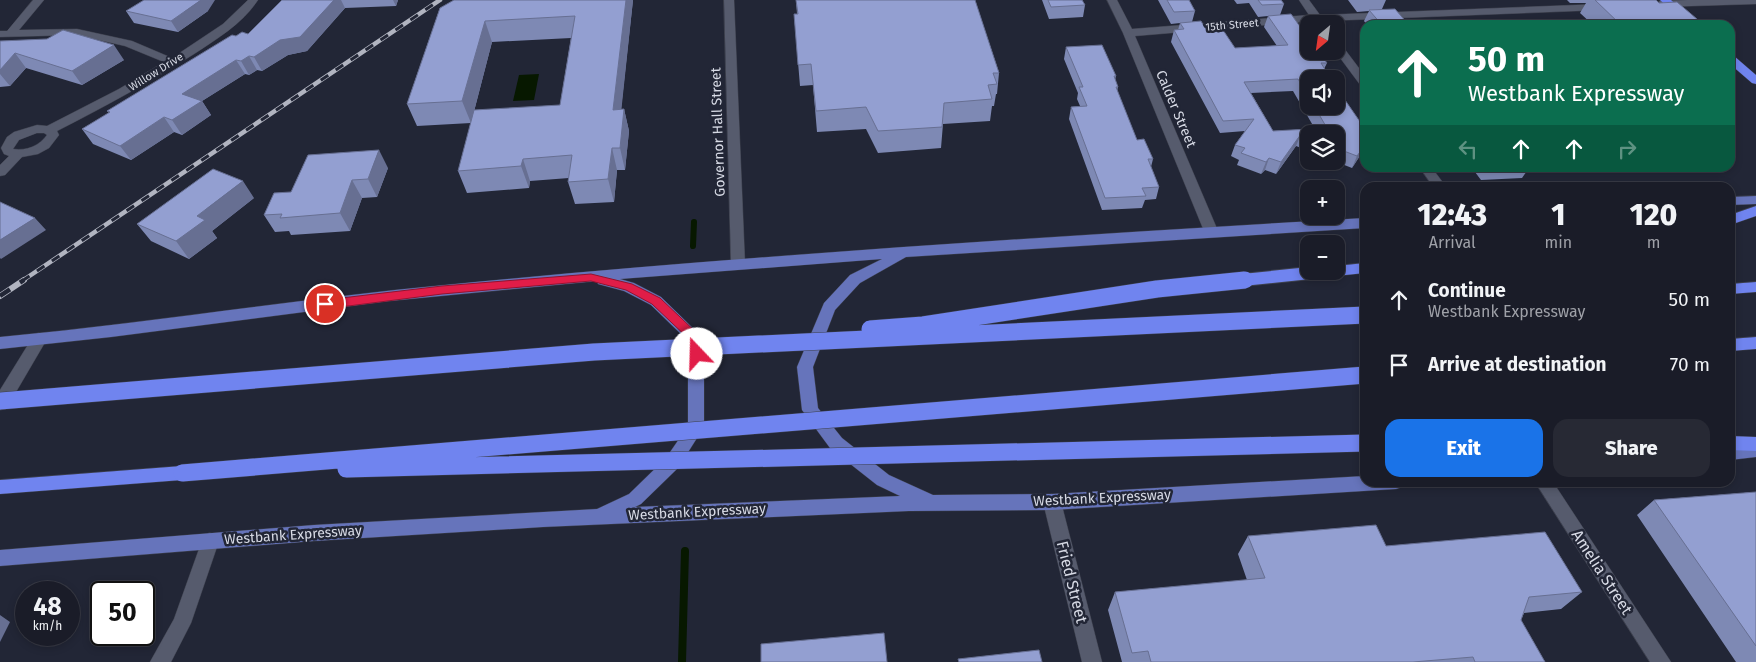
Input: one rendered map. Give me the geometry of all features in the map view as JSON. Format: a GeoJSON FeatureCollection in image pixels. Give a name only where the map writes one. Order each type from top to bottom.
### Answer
{"type":"FeatureCollection","features":[{"type":"Feature","properties":{"kind":"highway"},"geometry":{"type":"LineString","coordinates":[[1667,2],[1687,20]]}},
{"type":"Feature","properties":{"kind":"highway"},"geometry":{"type":"LineString","coordinates":[[1735,62],[1756,81]]}},
{"type":"Feature","properties":{"kind":"highway"},"geometry":{"type":"LineString","coordinates":[[1735,218],[1756,211]]}},
{"type":"Feature","properties":{"kind":"highway"},"geometry":{"type":"LineString","coordinates":[[1345,269],[1360,268]]}},
{"type":"Feature","properties":{"kind":"highway"},"geometry":{"type":"LineString","coordinates":[[0,402],[923,324],[1157,289],[1300,274]]}},
{"type":"Feature","properties":{"kind":"highway"},"geometry":{"type":"LineString","coordinates":[[1735,289],[1756,287]]}},
{"type":"Feature","properties":{"kind":"highway"},"geometry":{"type":"LineString","coordinates":[[594,352],[1360,315]]}},
{"type":"Feature","properties":{"kind":"highway"},"geometry":{"type":"LineString","coordinates":[[1735,345],[1756,343]]}},
{"type":"Feature","properties":{"kind":"highway"},"geometry":{"type":"LineString","coordinates":[[0,487],[1360,375]]}},
{"type":"Feature","properties":{"kind":"highway"},"geometry":{"type":"LineString","coordinates":[[182,473],[1360,442]]}},
{"type":"Feature","properties":{"kind":"highway"},"geometry":{"type":"LineString","coordinates":[[1735,443],[1756,444]]}},
{"type":"Feature","properties":{"kind":"main road"},"geometry":{"type":"LineString","coordinates":[[1735,201],[1756,200]]}},
{"type":"Feature","properties":{"kind":"main road"},"geometry":{"type":"LineString","coordinates":[[0,343],[435,291],[738,264],[1211,231],[1360,223]]}},
{"type":"Feature","properties":{"kind":"main road"},"geometry":{"type":"LineString","coordinates":[[905,252],[855,280],[829,307],[805,367],[810,410],[836,443],[883,480],[931,502]]}},
{"type":"Feature","properties":{"kind":"main road"},"geometry":{"type":"LineString","coordinates":[[591,278],[629,287],[656,301],[696,340],[697,368],[696,427],[672,463],[636,499],[596,517]]}},
{"type":"Feature","properties":{"kind":"main road"},"geometry":{"type":"LineString","coordinates":[[1735,452],[1756,450]]}},
{"type":"Feature","properties":{"kind":"main road","name":"Westbank Expressway"},"geometry":{"type":"LineString","coordinates":[[0,558],[314,533],[596,517],[931,502],[1052,502],[1360,484]]}},
{"type":"Feature","properties":{"kind":"street"},"geometry":{"type":"LineString","coordinates":[[6,33],[39,0]]}},
{"type":"Feature","properties":{"kind":"street","name":"Willow Drive"},"geometry":{"type":"LineString","coordinates":[[18,154],[12,153],[7,148],[11,140],[29,130],[48,130],[118,95],[221,31],[246,11],[253,0]]}},
{"type":"Feature","properties":{"kind":"street","name":"Governor Hall Street"},"geometry":{"type":"LineString","coordinates":[[729,0],[738,264]]}},
{"type":"Feature","properties":{"kind":"street","name":"Calder Street"},"geometry":{"type":"LineString","coordinates":[[1112,0],[1128,33],[1211,231]]}},
{"type":"Feature","properties":{"kind":"street"},"geometry":{"type":"LineString","coordinates":[[1304,0],[1315,15]]}},
{"type":"Feature","properties":{"kind":"street"},"geometry":{"type":"LineString","coordinates":[[1650,4],[1667,2],[1756,2]]}},
{"type":"Feature","properties":{"kind":"street","name":"15th Street"},"geometry":{"type":"LineString","coordinates":[[1345,20],[1610,6]]}},
{"type":"Feature","properties":{"kind":"street","name":"15th Street"},"geometry":{"type":"LineString","coordinates":[[1128,33],[1300,22]]}},
{"type":"Feature","properties":{"kind":"street"},"geometry":{"type":"LineString","coordinates":[[6,33],[78,32],[128,43],[173,62]]}},
{"type":"Feature","properties":{"kind":"street"},"geometry":{"type":"LineString","coordinates":[[1345,57],[1360,77]]}},
{"type":"Feature","properties":{"kind":"street"},"geometry":{"type":"LineString","coordinates":[[0,172],[18,154],[33,151],[47,144],[53,135],[48,130]]}},
{"type":"Feature","properties":{"kind":"street"},"geometry":{"type":"LineString","coordinates":[[0,402],[39,339]]}},
{"type":"Feature","properties":{"kind":"street","name":"Amelia Street"},"geometry":{"type":"LineString","coordinates":[[1546,487],[1661,662]]}},
{"type":"Feature","properties":{"kind":"street","name":"Fried Street"},"geometry":{"type":"LineString","coordinates":[[1052,502],[1092,662]]}},
{"type":"Feature","properties":{"kind":"street"},"geometry":{"type":"LineString","coordinates":[[160,662],[182,622],[210,541]]}},
{"type":"Feature","properties":{"kind":"shaded area"},"geometry":{"type":"Polygon","coordinates":[[[539,74],[534,100],[513,101],[519,75],[539,74]]]}},
{"type":"Feature","properties":{"kind":"building"},"geometry":{"type":"Polygon","coordinates":[[[144,0],[201,0],[171,21],[126,11],[144,0]]]}},
{"type":"Feature","properties":{"kind":"building"},"geometry":{"type":"Polygon","coordinates":[[[282,0],[334,0],[300,37],[280,40],[254,57],[249,56],[241,61],[236,60],[182,94],[202,101],[172,120],[164,117],[120,146],[82,129],[110,112],[107,111],[232,35],[236,36],[242,32],[248,34],[282,0]]]}},
{"type":"Feature","properties":{"kind":"building"},"geometry":{"type":"Polygon","coordinates":[[[454,0],[626,0],[613,110],[624,109],[620,148],[612,148],[608,179],[568,182],[572,155],[523,159],[521,166],[458,171],[474,110],[560,105],[575,16],[485,21],[462,101],[407,104],[440,8],[454,0]]]}},
{"type":"Feature","properties":{"kind":"building"},"geometry":{"type":"Polygon","coordinates":[[[796,0],[975,0],[999,73],[993,73],[997,84],[988,85],[992,99],[944,103],[942,127],[878,131],[866,107],[816,111],[811,64],[798,65],[794,14],[798,14],[796,0]]]}},
{"type":"Feature","properties":{"kind":"building"},"geometry":{"type":"Polygon","coordinates":[[[1048,0],[1082,0],[1085,5],[1051,7],[1048,0]]]}},
{"type":"Feature","properties":{"kind":"building"},"geometry":{"type":"Polygon","coordinates":[[[1167,0],[1189,0],[1195,11],[1174,12],[1167,0]]]}},
{"type":"Feature","properties":{"kind":"building"},"geometry":{"type":"Polygon","coordinates":[[[1258,0],[1281,0],[1284,4],[1262,5],[1258,0]]]}},
{"type":"Feature","properties":{"kind":"building"},"geometry":{"type":"Polygon","coordinates":[[[1595,0],[1677,2],[1698,20],[1616,20],[1595,0]]]}},
{"type":"Feature","properties":{"kind":"building"},"geometry":{"type":"Polygon","coordinates":[[[1395,9],[1405,20],[1378,20],[1369,10],[1395,9]]]}},
{"type":"Feature","properties":{"kind":"building"},"geometry":{"type":"Polygon","coordinates":[[[1291,14],[1300,26],[1300,60],[1325,60],[1327,63],[1321,63],[1325,70],[1300,70],[1300,82],[1298,79],[1244,82],[1273,131],[1300,130],[1300,135],[1281,162],[1269,158],[1266,162],[1241,153],[1245,148],[1235,145],[1254,119],[1223,121],[1174,30],[1184,29],[1180,23],[1201,21],[1205,28],[1221,27],[1235,48],[1288,45],[1268,16],[1291,14]]]}},
{"type":"Feature","properties":{"kind":"building"},"geometry":{"type":"Polygon","coordinates":[[[63,30],[114,45],[72,71],[15,53],[0,70],[0,41],[47,39],[63,30]]]}},
{"type":"Feature","properties":{"kind":"building"},"geometry":{"type":"Polygon","coordinates":[[[1102,45],[1116,76],[1114,76],[1118,87],[1116,87],[1137,140],[1144,139],[1153,159],[1148,159],[1159,187],[1142,188],[1146,196],[1105,198],[1071,107],[1087,106],[1079,87],[1083,87],[1066,47],[1102,45]]]}},
{"type":"Feature","properties":{"kind":"building"},"geometry":{"type":"Polygon","coordinates":[[[1345,100],[1360,122],[1360,152],[1357,156],[1345,151],[1345,125],[1325,125],[1319,115],[1345,115],[1345,100]]]}},
{"type":"Feature","properties":{"kind":"building"},"geometry":{"type":"Polygon","coordinates":[[[379,150],[368,179],[352,180],[340,213],[280,218],[282,214],[264,215],[274,193],[291,192],[308,155],[379,150]]]}},
{"type":"Feature","properties":{"kind":"building"},"geometry":{"type":"Polygon","coordinates":[[[213,169],[243,181],[197,216],[205,220],[176,241],[137,224],[213,169]]]}},
{"type":"Feature","properties":{"kind":"building"},"geometry":{"type":"Polygon","coordinates":[[[0,202],[35,218],[0,240],[0,202]]]}},
{"type":"Feature","properties":{"kind":"building"},"geometry":{"type":"Polygon","coordinates":[[[1756,492],[1756,646],[1654,500],[1756,492]]]}},
{"type":"Feature","properties":{"kind":"building"},"geometry":{"type":"Polygon","coordinates":[[[1376,525],[1386,546],[1545,532],[1582,592],[1529,597],[1521,620],[1545,662],[1475,662],[1473,657],[1413,662],[1151,662],[1148,651],[1132,653],[1115,592],[1265,578],[1248,536],[1376,525]]]}},
{"type":"Feature","properties":{"kind":"building"},"geometry":{"type":"Polygon","coordinates":[[[884,633],[887,662],[761,662],[761,644],[884,633]]]}},
{"type":"Feature","properties":{"kind":"building"},"geometry":{"type":"Polygon","coordinates":[[[1039,650],[1042,662],[959,662],[958,659],[1039,650]]]}},
{"type":"Feature","properties":{"kind":"waterway"},"geometry":{"type":"LineString","coordinates":[[693,246],[694,222]]}},
{"type":"Feature","properties":{"kind":"waterway"},"geometry":{"type":"LineString","coordinates":[[682,662],[685,551]]}},
{"type":"Feature","properties":{"kind":"railway"},"geometry":{"type":"LineString","coordinates":[[22,281],[440,0]]}},
{"type":"Feature","properties":{"kind":"railway"},"geometry":{"type":"LineString","coordinates":[[0,296],[24,280]]}},
{"type":"Feature","properties":{"kind":"route"},"geometry":{"type":"LineString","coordinates":[[325,304],[442,290],[591,278],[629,287],[656,301],[696,340],[697,354]]}}]}
